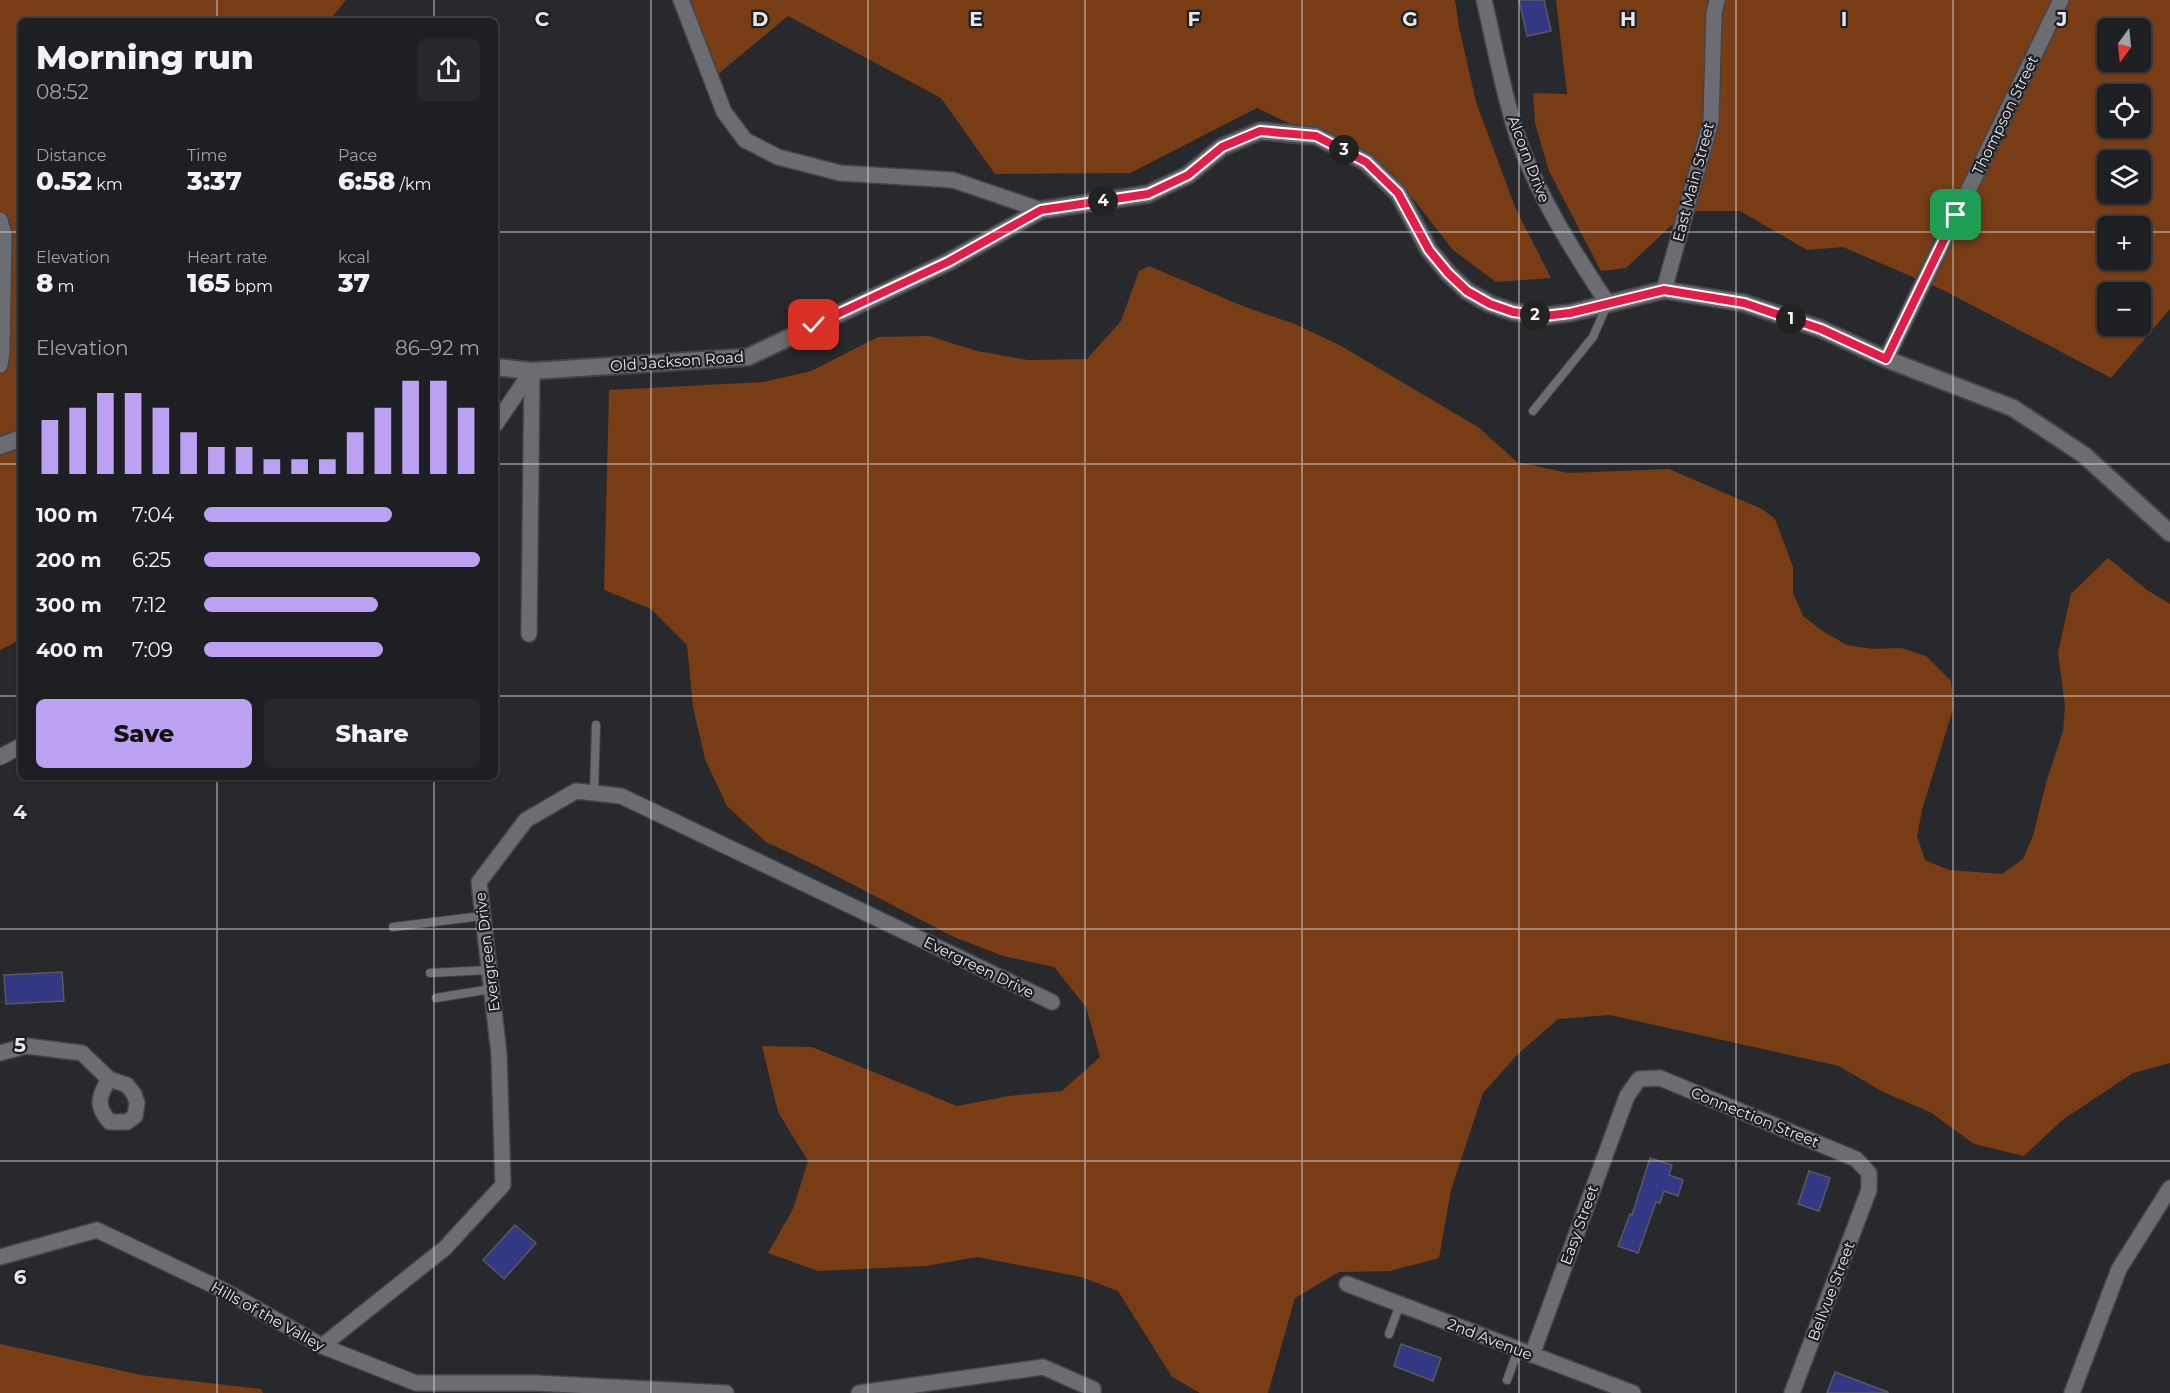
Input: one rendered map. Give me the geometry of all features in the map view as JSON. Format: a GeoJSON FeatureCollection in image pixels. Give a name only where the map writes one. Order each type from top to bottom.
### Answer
{"type":"FeatureCollection","features":[{"type":"Feature","properties":{"kind":"street"},"geometry":{"type":"LineString","coordinates":[[681,0],[724,112],[745,140],[778,157],[840,173],[953,180],[1041,210],[1148,194],[1188,175],[1222,147],[1260,131],[1316,136],[1366,162],[1398,193],[1429,250],[1448,273],[1467,291],[1490,304],[1513,312],[1544,316],[1570,313],[1664,290],[1744,303],[1821,329],[1886,359],[2013,408],[2084,455],[2170,534]]}},
{"type":"Feature","properties":{"kind":"street","name":"Alcorn Drive"},"geometry":{"type":"LineString","coordinates":[[1484,0],[1518,138],[1555,220],[1608,304]]}},
{"type":"Feature","properties":{"kind":"street","name":"East Main Street"},"geometry":{"type":"LineString","coordinates":[[1664,290],[1711,121],[1714,13],[1717,0]]}},
{"type":"Feature","properties":{"kind":"street","name":"Thompson Street"},"geometry":{"type":"LineString","coordinates":[[1886,359],[2061,0]]}},
{"type":"Feature","properties":{"kind":"street","name":"Old Jackson Road"},"geometry":{"type":"LineString","coordinates":[[498,367],[532,372],[748,357],[948,262],[1041,210]]}},
{"type":"Feature","properties":{"kind":"street"},"geometry":{"type":"LineString","coordinates":[[0,220],[4,236],[0,365]]}},
{"type":"Feature","properties":{"kind":"street"},"geometry":{"type":"LineString","coordinates":[[498,421],[532,372]]}},
{"type":"Feature","properties":{"kind":"street"},"geometry":{"type":"LineString","coordinates":[[529,634],[532,372]]}},
{"type":"Feature","properties":{"kind":"street"},"geometry":{"type":"LineString","coordinates":[[0,446],[18,439]]}},
{"type":"Feature","properties":{"kind":"street"},"geometry":{"type":"LineString","coordinates":[[0,757],[18,748]]}},
{"type":"Feature","properties":{"kind":"street","name":"Evergreen Drive"},"geometry":{"type":"LineString","coordinates":[[322,1346],[445,1248],[503,1185],[499,1054],[478,882],[526,820],[576,791],[621,796],[1052,1002]]}},
{"type":"Feature","properties":{"kind":"street"},"geometry":{"type":"LineString","coordinates":[[0,1053],[26,1046],[82,1053],[109,1079]]}},
{"type":"Feature","properties":{"kind":"street","name":"Connection Street"},"geometry":{"type":"LineString","coordinates":[[1627,1096],[1639,1079],[1660,1078],[1856,1159],[1869,1173],[1869,1190]]}},
{"type":"Feature","properties":{"kind":"street","name":"Easy Street"},"geometry":{"type":"LineString","coordinates":[[1525,1352],[1627,1096]]}},
{"type":"Feature","properties":{"kind":"street"},"geometry":{"type":"LineString","coordinates":[[2072,1393],[2119,1269],[2170,1188]]}},
{"type":"Feature","properties":{"kind":"street","name":"Bellvue Street"},"geometry":{"type":"LineString","coordinates":[[1792,1393],[1869,1190]]}},
{"type":"Feature","properties":{"kind":"street","name":"Hills of the Valley"},"geometry":{"type":"LineString","coordinates":[[0,1257],[97,1230],[227,1292],[322,1346],[416,1383],[536,1383],[726,1393]]}},
{"type":"Feature","properties":{"kind":"street","name":"2nd Avenue"},"geometry":{"type":"LineString","coordinates":[[1347,1284],[1634,1393]]}},
{"type":"Feature","properties":{"kind":"street"},"geometry":{"type":"LineString","coordinates":[[859,1393],[1043,1367],[1093,1389],[1093,1393]]}},
{"type":"Feature","properties":{"kind":"lane"},"geometry":{"type":"LineString","coordinates":[[1533,411],[1593,337],[1608,304]]}},
{"type":"Feature","properties":{"kind":"lane"},"geometry":{"type":"LineString","coordinates":[[594,793],[596,725]]}},
{"type":"Feature","properties":{"kind":"lane"},"geometry":{"type":"LineString","coordinates":[[393,927],[482,916]]}},
{"type":"Feature","properties":{"kind":"lane"},"geometry":{"type":"LineString","coordinates":[[430,973],[489,970]]}},
{"type":"Feature","properties":{"kind":"lane"},"geometry":{"type":"LineString","coordinates":[[436,998],[491,989]]}},
{"type":"Feature","properties":{"kind":"lane"},"geometry":{"type":"LineString","coordinates":[[1389,1334],[1400,1304]]}},
{"type":"Feature","properties":{"kind":"lane"},"geometry":{"type":"LineString","coordinates":[[1507,1380],[1525,1352]]}},
{"type":"Feature","properties":{"kind":"shaded area"},"geometry":{"type":"Polygon","coordinates":[[[0,0],[346,0],[331,18],[18,18],[18,641],[0,650],[0,0]]]}},
{"type":"Feature","properties":{"kind":"shaded area"},"geometry":{"type":"Polygon","coordinates":[[[691,0],[1455,0],[1476,102],[1515,207],[1551,278],[1496,282],[1453,250],[1393,173],[1257,108],[1130,173],[995,174],[941,98],[788,16],[712,79],[691,0]]]}},
{"type":"Feature","properties":{"kind":"shaded area"},"geometry":{"type":"Polygon","coordinates":[[[1556,0],[2170,0],[2170,309],[2151,331],[2151,282],[2097,282],[2097,336],[2147,336],[2111,378],[1943,290],[1843,247],[1807,250],[1740,211],[1687,211],[1626,268],[1601,271],[1549,171],[1535,123],[1533,93],[1567,94],[1556,0]]]}},
{"type":"Feature","properties":{"kind":"shaded area"},"geometry":{"type":"Polygon","coordinates":[[[1149,266],[1245,307],[1295,324],[1341,346],[1478,427],[1517,462],[1568,473],[1669,469],[1762,509],[1775,519],[1793,567],[1793,593],[1803,616],[1824,632],[1847,645],[1873,649],[1901,648],[1926,656],[1951,681],[1954,706],[1922,810],[1917,836],[1925,860],[1949,870],[2002,874],[2023,859],[2033,836],[2046,783],[2063,731],[2065,705],[2058,653],[2071,594],[2108,558],[2147,590],[2170,604],[2170,1063],[2133,1073],[2061,1121],[2024,1156],[1974,1144],[1930,1112],[1883,1092],[1839,1066],[1610,1015],[1558,1019],[1517,1055],[1483,1093],[1451,1190],[1439,1258],[1390,1271],[1339,1272],[1295,1298],[1268,1393],[1200,1393],[1172,1377],[1118,1291],[1081,1277],[977,1257],[926,1266],[818,1271],[768,1253],[793,1209],[808,1161],[778,1112],[762,1046],[812,1047],[957,1106],[1009,1096],[1062,1091],[1100,1057],[1086,1007],[1054,967],[1003,956],[954,937],[766,842],[727,806],[705,759],[693,707],[687,645],[651,609],[604,590],[609,390],[763,382],[811,371],[878,337],[929,336],[977,351],[1028,360],[1087,359],[1121,321],[1139,271],[1149,266]]]}},
{"type":"Feature","properties":{"kind":"shaded area"},"geometry":{"type":"Polygon","coordinates":[[[0,1344],[141,1375],[261,1389],[263,1393],[0,1393],[0,1344]]]}},
{"type":"Feature","properties":{"kind":"building"},"geometry":{"type":"Polygon","coordinates":[[[1519,0],[1544,0],[1551,31],[1527,36],[1519,0]]]}},
{"type":"Feature","properties":{"kind":"building"},"geometry":{"type":"Polygon","coordinates":[[[62,972],[64,1001],[6,1004],[4,975],[62,972]]]}},
{"type":"Feature","properties":{"kind":"building"},"geometry":{"type":"Polygon","coordinates":[[[1650,1158],[1672,1165],[1669,1175],[1683,1180],[1678,1196],[1664,1191],[1660,1203],[1656,1202],[1638,1253],[1618,1246],[1630,1214],[1632,1215],[1650,1158]]]}},
{"type":"Feature","properties":{"kind":"building"},"geometry":{"type":"Polygon","coordinates":[[[1809,1171],[1830,1178],[1819,1211],[1798,1204],[1809,1171]]]}},
{"type":"Feature","properties":{"kind":"building"},"geometry":{"type":"Polygon","coordinates":[[[515,1225],[536,1243],[504,1279],[483,1260],[515,1225]]]}},
{"type":"Feature","properties":{"kind":"building"},"geometry":{"type":"Polygon","coordinates":[[[1401,1344],[1441,1358],[1433,1381],[1394,1366],[1401,1344]]]}},
{"type":"Feature","properties":{"kind":"building"},"geometry":{"type":"Polygon","coordinates":[[[1835,1372],[1888,1392],[1888,1393],[1827,1393],[1835,1372]]]}},
{"type":"Feature","properties":{"kind":"route"},"geometry":{"type":"LineString","coordinates":[[814,325],[948,262],[1041,210],[1148,194],[1188,175],[1222,147],[1260,131],[1316,136],[1366,162],[1398,193],[1429,250],[1448,273],[1467,291],[1490,304],[1513,312],[1544,316],[1570,313],[1664,290],[1744,303],[1821,329],[1886,359],[1956,215]]}}]}
